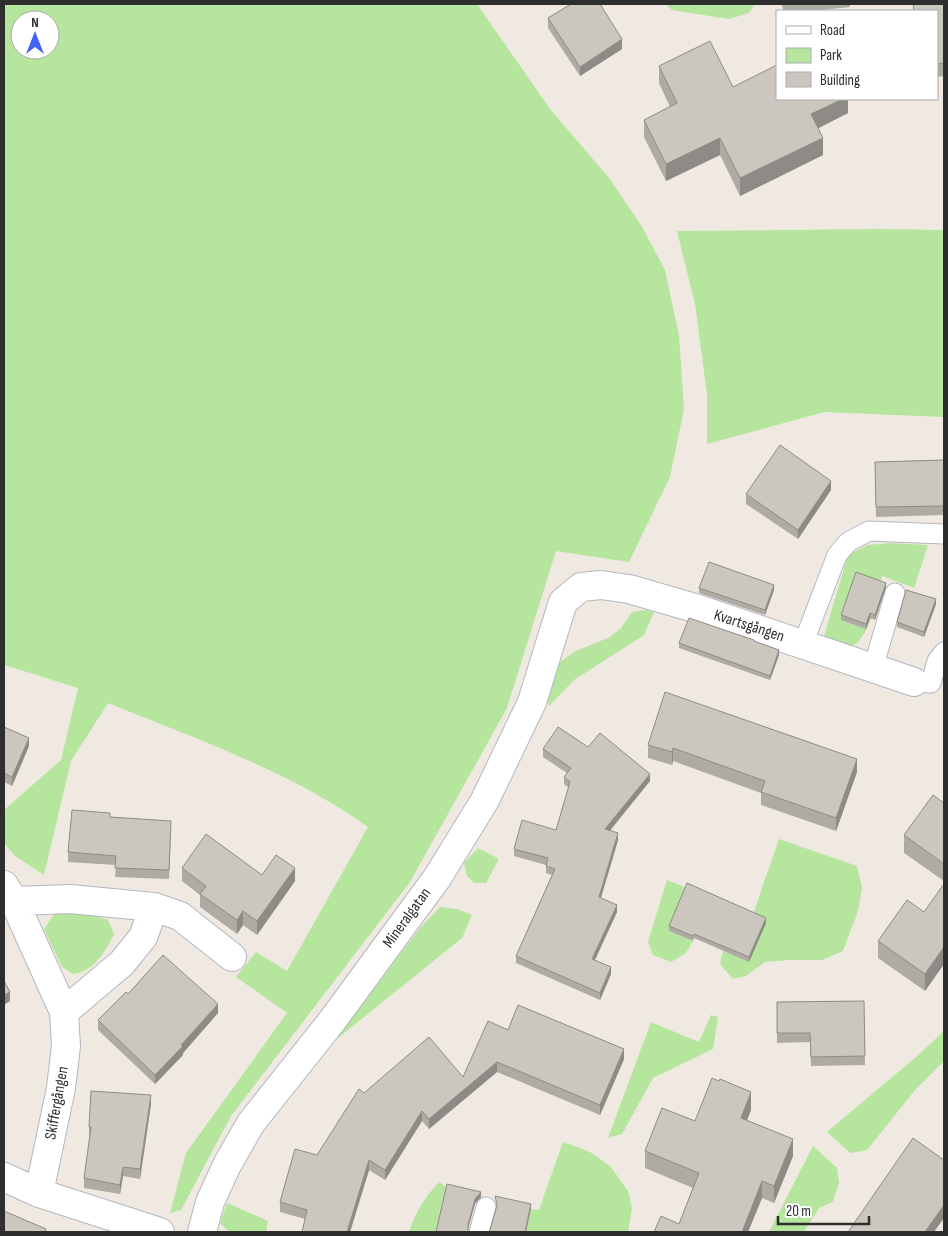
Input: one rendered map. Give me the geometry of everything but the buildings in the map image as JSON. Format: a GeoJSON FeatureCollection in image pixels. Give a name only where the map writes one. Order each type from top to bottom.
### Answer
{"type":"FeatureCollection","features":[{"type":"Feature","properties":{"kind":"street","name":"Kvartsgången"},"geometry":{"type":"LineString","coordinates":[[580,587],[601,585],[629,589],[698,609],[914,682]]}},
{"type":"Feature","properties":{"kind":"street","name":"Mineralgatan"},"geometry":{"type":"LineString","coordinates":[[202,1232],[210,1202],[227,1165],[251,1123],[332,1021],[437,878],[485,800],[532,702],[563,602],[580,587]]}},
{"type":"Feature","properties":{"kind":"street","name":"Skiffergången"},"geometry":{"type":"LineString","coordinates":[[9,893],[154,907],[180,916],[232,957]]}},
{"type":"Feature","properties":{"kind":"street","name":"Skiffergången"},"geometry":{"type":"LineString","coordinates":[[9,893],[64,1012],[66,1046],[61,1088],[39,1193]]}},
{"type":"Feature","properties":{"kind":"street"},"geometry":{"type":"LineString","coordinates":[[64,1012],[122,963],[143,937],[154,907]]}},
{"type":"Feature","properties":{"kind":"street"},"geometry":{"type":"LineString","coordinates":[[4,1177],[39,1193],[160,1232]]}},
{"type":"Feature","properties":{"kind":"lane"},"geometry":{"type":"LineString","coordinates":[[803,644],[837,555],[848,542],[861,534],[869,532],[944,534]]}},
{"type":"Feature","properties":{"kind":"lane"},"geometry":{"type":"LineString","coordinates":[[873,668],[895,593]]}},
{"type":"Feature","properties":{"kind":"lane"},"geometry":{"type":"LineString","coordinates":[[914,682],[931,683],[937,661],[944,652]]}},
{"type":"Feature","properties":{"kind":"lane"},"geometry":{"type":"LineString","coordinates":[[480,1232],[486,1207]]}},
{"type":"Feature","properties":{"kind":"green space"},"geometry":{"type":"Polygon","coordinates":[[[4,4],[477,4],[550,109],[609,178],[641,225],[665,270],[679,335],[684,409],[670,477],[629,562],[556,551],[507,708],[410,882],[231,1116],[181,1210],[170,1213],[186,1153],[287,1013],[236,977],[256,952],[287,971],[368,827],[307,789],[275,773],[208,743],[108,703],[71,761],[44,875],[15,856],[4,843],[4,810],[61,760],[78,688],[4,665],[4,4]]]}},
{"type":"Feature","properties":{"kind":"green space"},"geometry":{"type":"Polygon","coordinates":[[[666,4],[755,4],[749,13],[729,19],[672,10],[666,4]]]}},
{"type":"Feature","properties":{"kind":"green space"},"geometry":{"type":"Polygon","coordinates":[[[944,230],[944,417],[824,412],[707,444],[707,394],[695,304],[677,231],[944,230]]]}},
{"type":"Feature","properties":{"kind":"green space"},"geometry":{"type":"Polygon","coordinates":[[[891,543],[928,545],[914,588],[882,576],[877,601],[862,638],[857,643],[845,647],[824,636],[848,555],[867,545],[891,543]]]}},
{"type":"Feature","properties":{"kind":"green space"},"geometry":{"type":"Polygon","coordinates":[[[644,610],[654,612],[644,635],[574,680],[549,706],[546,696],[557,664],[576,651],[610,637],[621,628],[632,612],[644,610]]]}},
{"type":"Feature","properties":{"kind":"green space"},"geometry":{"type":"Polygon","coordinates":[[[779,839],[857,866],[862,888],[858,911],[843,951],[822,960],[765,962],[746,976],[733,979],[720,964],[723,951],[752,917],[779,839]]]}},
{"type":"Feature","properties":{"kind":"green space"},"geometry":{"type":"Polygon","coordinates":[[[478,848],[499,859],[486,883],[474,883],[467,876],[464,863],[478,848]]]}},
{"type":"Feature","properties":{"kind":"green space"},"geometry":{"type":"Polygon","coordinates":[[[667,880],[687,888],[669,931],[693,941],[686,953],[671,962],[653,955],[648,942],[667,880]]]}},
{"type":"Feature","properties":{"kind":"green space"},"geometry":{"type":"Polygon","coordinates":[[[440,907],[457,909],[472,915],[462,938],[333,1042],[421,927],[440,907]]]}},
{"type":"Feature","properties":{"kind":"green space"},"geometry":{"type":"Polygon","coordinates":[[[85,912],[108,920],[114,934],[103,954],[93,965],[73,974],[62,967],[44,929],[55,913],[85,912]]]}},
{"type":"Feature","properties":{"kind":"green space"},"geometry":{"type":"Polygon","coordinates":[[[711,1015],[718,1017],[713,1049],[653,1078],[622,1134],[608,1138],[651,1022],[699,1042],[711,1015]]]}},
{"type":"Feature","properties":{"kind":"green space"},"geometry":{"type":"Polygon","coordinates":[[[944,1031],[944,1061],[915,1090],[867,1150],[850,1153],[827,1132],[916,1057],[944,1031]]]}},
{"type":"Feature","properties":{"kind":"green space"},"geometry":{"type":"Polygon","coordinates":[[[563,1142],[590,1152],[611,1167],[628,1191],[632,1208],[628,1232],[526,1232],[531,1209],[539,1210],[563,1142]]]}},
{"type":"Feature","properties":{"kind":"green space"},"geometry":{"type":"Polygon","coordinates":[[[813,1146],[837,1168],[839,1183],[833,1202],[819,1208],[804,1232],[769,1232],[813,1146]]]}},
{"type":"Feature","properties":{"kind":"green space"},"geometry":{"type":"Polygon","coordinates":[[[439,1182],[447,1188],[437,1232],[409,1232],[421,1206],[439,1182]]]}},
{"type":"Feature","properties":{"kind":"green space"},"geometry":{"type":"Polygon","coordinates":[[[227,1203],[268,1221],[266,1232],[229,1232],[220,1223],[227,1203]]]}}]}
